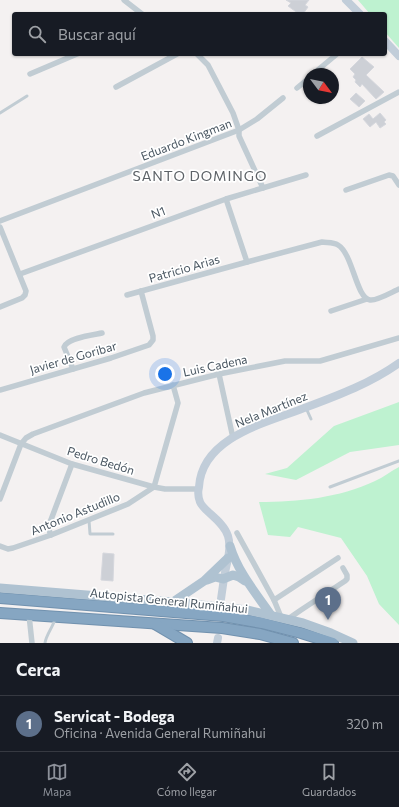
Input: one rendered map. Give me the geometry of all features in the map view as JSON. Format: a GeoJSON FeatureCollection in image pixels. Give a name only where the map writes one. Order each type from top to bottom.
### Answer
{"type":"FeatureCollection","features":[{"type":"Feature","properties":{"kind":"highway","name":"Autopista General Rumiñahui"},"geometry":{"type":"LineString","coordinates":[[0,598],[223,616],[262,623],[333,643]]}},
{"type":"Feature","properties":{"kind":"highway","name":"Autopista General Rumiñahui"},"geometry":{"type":"LineString","coordinates":[[0,613],[222,628],[293,643]]}},
{"type":"Feature","properties":{"kind":"highway"},"geometry":{"type":"LineString","coordinates":[[154,623],[187,643]]}},
{"type":"Feature","properties":{"kind":"main road"},"geometry":{"type":"LineString","coordinates":[[346,0],[358,12]]}},
{"type":"Feature","properties":{"kind":"main road"},"geometry":{"type":"LineString","coordinates":[[387,43],[399,56]]}},
{"type":"Feature","properties":{"kind":"main road","name":"Nela Martínez"},"geometry":{"type":"LineString","coordinates":[[198,489],[201,474],[206,463],[214,453],[233,438],[253,427],[306,408],[366,383],[399,363]]}},
{"type":"Feature","properties":{"kind":"main road"},"geometry":{"type":"LineString","coordinates":[[198,489],[201,504],[222,524],[229,537],[230,546],[237,566],[271,615]]}},
{"type":"Feature","properties":{"kind":"main road"},"geometry":{"type":"LineString","coordinates":[[221,599],[223,579],[230,546]]}},
{"type":"Feature","properties":{"kind":"main road"},"geometry":{"type":"LineString","coordinates":[[173,602],[204,581],[228,558]]}},
{"type":"Feature","properties":{"kind":"main road"},"geometry":{"type":"LineString","coordinates":[[204,581],[215,577],[223,579],[235,576],[244,580],[249,585]]}},
{"type":"Feature","properties":{"kind":"main road"},"geometry":{"type":"LineString","coordinates":[[0,588],[173,602],[248,610],[285,618],[331,633],[353,643]]}},
{"type":"Feature","properties":{"kind":"street"},"geometry":{"type":"LineString","coordinates":[[124,0],[139,12]]}},
{"type":"Feature","properties":{"kind":"street"},"geometry":{"type":"LineString","coordinates":[[30,74],[72,56]]}},
{"type":"Feature","properties":{"kind":"street"},"geometry":{"type":"LineString","coordinates":[[116,87],[173,56]]}},
{"type":"Feature","properties":{"kind":"street"},"geometry":{"type":"LineString","coordinates":[[199,56],[208,65],[233,113],[239,130],[239,136],[263,188]]}},
{"type":"Feature","properties":{"kind":"street"},"geometry":{"type":"LineString","coordinates":[[320,68],[335,56]]}},
{"type":"Feature","properties":{"kind":"street"},"geometry":{"type":"LineString","coordinates":[[298,88],[303,83]]}},
{"type":"Feature","properties":{"kind":"street"},"geometry":{"type":"LineString","coordinates":[[317,136],[399,92]]}},
{"type":"Feature","properties":{"kind":"street","name":"Eduardo Kingman"},"geometry":{"type":"LineString","coordinates":[[0,221],[239,130],[258,119],[283,98]]}},
{"type":"Feature","properties":{"kind":"street","name":"N1"},"geometry":{"type":"LineString","coordinates":[[20,274],[226,199],[306,175]]}},
{"type":"Feature","properties":{"kind":"street"},"geometry":{"type":"LineString","coordinates":[[346,190],[389,175],[393,176],[399,185]]}},
{"type":"Feature","properties":{"kind":"street"},"geometry":{"type":"LineString","coordinates":[[226,199],[247,262]]}},
{"type":"Feature","properties":{"kind":"street"},"geometry":{"type":"LineString","coordinates":[[0,227],[26,291],[22,298],[0,307]]}},
{"type":"Feature","properties":{"kind":"street","name":"Patricio Arias"},"geometry":{"type":"LineString","coordinates":[[127,295],[322,242],[338,245],[344,251],[362,292],[367,299]]}},
{"type":"Feature","properties":{"kind":"street"},"geometry":{"type":"LineString","coordinates":[[331,311],[367,299],[376,299],[399,289]]}},
{"type":"Feature","properties":{"kind":"street","name":"Javier de Goribar"},"geometry":{"type":"LineString","coordinates":[[0,390],[111,358],[149,345],[153,340],[152,330],[141,291]]}},
{"type":"Feature","properties":{"kind":"street"},"geometry":{"type":"LineString","coordinates":[[73,369],[64,347],[65,344],[72,340],[102,333]]}},
{"type":"Feature","properties":{"kind":"street","name":"Luis Cadena"},"geometry":{"type":"LineString","coordinates":[[21,444],[26,438],[33,434],[144,393],[219,374],[285,361],[320,361],[399,338]]}},
{"type":"Feature","properties":{"kind":"street"},"geometry":{"type":"LineString","coordinates":[[219,374],[233,438]]}},
{"type":"Feature","properties":{"kind":"street"},"geometry":{"type":"LineString","coordinates":[[154,486],[178,403],[173,385]]}},
{"type":"Feature","properties":{"kind":"street","name":"Pedro Bedón"},"geometry":{"type":"LineString","coordinates":[[0,436],[72,464],[165,489],[198,489]]}},
{"type":"Feature","properties":{"kind":"street"},"geometry":{"type":"LineString","coordinates":[[0,499],[21,444]]}},
{"type":"Feature","properties":{"kind":"street"},"geometry":{"type":"LineString","coordinates":[[51,535],[49,525],[72,464]]}},
{"type":"Feature","properties":{"kind":"street","name":"Antonio Astudillo"},"geometry":{"type":"LineString","coordinates":[[0,546],[8,549],[13,548],[51,535],[128,504],[154,486]]}},
{"type":"Feature","properties":{"kind":"street"},"geometry":{"type":"LineString","coordinates":[[237,533],[285,618],[301,610],[345,581],[347,575],[342,568]]}},
{"type":"Feature","properties":{"kind":"street"},"geometry":{"type":"LineString","coordinates":[[274,600],[338,558]]}},
{"type":"Feature","properties":{"kind":"street"},"geometry":{"type":"LineString","coordinates":[[29,615],[32,643]]}},
{"type":"Feature","properties":{"kind":"lane"},"geometry":{"type":"LineString","coordinates":[[0,114],[27,96]]}},
{"type":"Feature","properties":{"kind":"lane"},"geometry":{"type":"LineString","coordinates":[[306,408],[311,419]]}},
{"type":"Feature","properties":{"kind":"lane"},"geometry":{"type":"LineString","coordinates":[[330,487],[399,461]]}},
{"type":"Feature","properties":{"kind":"lane"},"geometry":{"type":"LineString","coordinates":[[89,520],[90,534],[113,534]]}},
{"type":"Feature","properties":{"kind":"lane"},"geometry":{"type":"LineString","coordinates":[[45,643],[56,617]]}},
{"type":"Feature","properties":{"kind":"green space"},"geometry":{"type":"Polygon","coordinates":[[[358,0],[399,0],[399,48],[387,34],[387,12],[368,12],[358,0]]]}},
{"type":"Feature","properties":{"kind":"green space"},"geometry":{"type":"Polygon","coordinates":[[[399,402],[399,445],[350,452],[296,480],[265,474],[287,468],[334,426],[399,402]]]}},
{"type":"Feature","properties":{"kind":"green space"},"geometry":{"type":"Polygon","coordinates":[[[399,467],[399,625],[379,604],[367,576],[341,538],[298,527],[290,537],[268,535],[259,502],[303,500],[333,495],[361,487],[381,478],[399,467]]]}},
{"type":"Feature","properties":{"kind":"building"},"geometry":{"type":"Polygon","coordinates":[[[286,0],[309,0],[305,5],[308,7],[304,12],[296,12],[288,6],[291,3],[286,0]]]}},
{"type":"Feature","properties":{"kind":"building"},"geometry":{"type":"Polygon","coordinates":[[[362,57],[374,67],[366,75],[384,92],[376,99],[362,84],[360,87],[355,82],[356,80],[353,77],[355,74],[350,69],[362,57]]]}},
{"type":"Feature","properties":{"kind":"building"},"geometry":{"type":"Polygon","coordinates":[[[356,93],[365,101],[359,107],[350,99],[356,93]]]}},
{"type":"Feature","properties":{"kind":"building"},"geometry":{"type":"Polygon","coordinates":[[[380,113],[386,120],[384,122],[386,124],[380,128],[376,122],[370,127],[363,119],[369,114],[373,119],[380,113]]]}},
{"type":"Feature","properties":{"kind":"building"},"geometry":{"type":"Polygon","coordinates":[[[103,553],[114,554],[113,581],[101,580],[103,553]]]}},
{"type":"Feature","properties":{"kind":"place","name":"Servicat - Bodega"},"geometry":{"type":"Point","coordinates":[328,620]}},
{"type":"Feature","properties":{"kind":"district","name":"SANTO DOMINGO"},"geometry":{"type":"Point","coordinates":[200,175]}}]}
